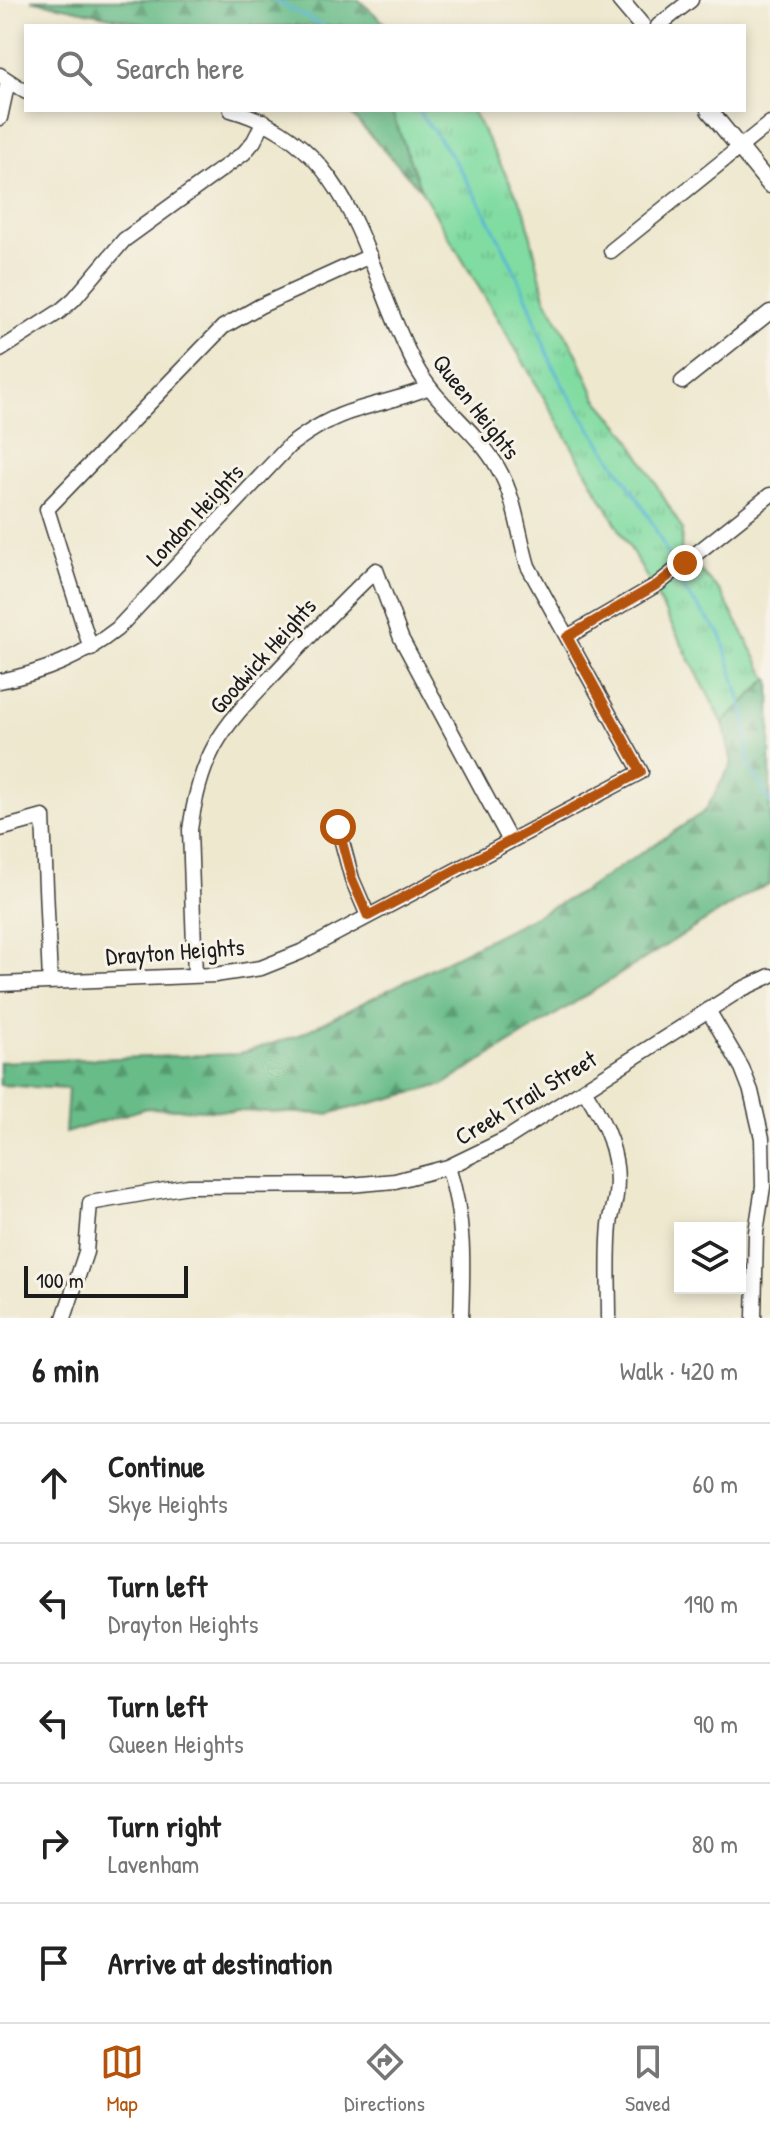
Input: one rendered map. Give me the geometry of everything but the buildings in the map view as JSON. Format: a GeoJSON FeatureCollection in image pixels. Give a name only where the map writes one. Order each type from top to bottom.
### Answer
{"type":"FeatureCollection","features":[{"type":"Feature","properties":{"kind":"street"},"geometry":{"type":"LineString","coordinates":[[620,0],[640,24]]}},
{"type":"Feature","properties":{"kind":"street"},"geometry":{"type":"LineString","coordinates":[[661,24],[691,0]]}},
{"type":"Feature","properties":{"kind":"street"},"geometry":{"type":"LineString","coordinates":[[0,118],[4,78],[24,91]]}},
{"type":"Feature","properties":{"kind":"street","name":"Queen Heights"},"geometry":{"type":"LineString","coordinates":[[237,112],[264,121],[285,133],[324,169],[337,186],[370,256],[406,348],[429,387],[498,467],[512,497],[528,566],[641,772]]}},
{"type":"Feature","properties":{"kind":"street"},"geometry":{"type":"LineString","coordinates":[[711,112],[770,185]]}},
{"type":"Feature","properties":{"kind":"street"},"geometry":{"type":"LineString","coordinates":[[0,350],[74,299],[124,240],[244,153],[264,121]]}},
{"type":"Feature","properties":{"kind":"street"},"geometry":{"type":"LineString","coordinates":[[611,251],[770,123]]}},
{"type":"Feature","properties":{"kind":"street"},"geometry":{"type":"LineString","coordinates":[[91,649],[47,509],[223,327],[260,306],[370,256]]}},
{"type":"Feature","properties":{"kind":"street"},"geometry":{"type":"LineString","coordinates":[[682,382],[770,312]]}},
{"type":"Feature","properties":{"kind":"street","name":"London Heights"},"geometry":{"type":"LineString","coordinates":[[0,681],[50,669],[91,649],[132,616],[289,446],[305,434],[339,415],[429,387]]}},
{"type":"Feature","properties":{"kind":"street"},"geometry":{"type":"LineString","coordinates":[[567,637],[658,584],[770,495]]}},
{"type":"Feature","properties":{"kind":"street","name":"Goodwick Heights"},"geometry":{"type":"LineString","coordinates":[[195,976],[190,830],[204,769],[235,716],[348,595],[376,570],[401,638],[510,841]]}},
{"type":"Feature","properties":{"kind":"street","name":"Drayton Heights"},"geometry":{"type":"LineString","coordinates":[[0,984],[195,976],[241,972],[281,961],[641,772]]}},
{"type":"Feature","properties":{"kind":"street"},"geometry":{"type":"LineString","coordinates":[[0,829],[43,817],[50,982]]}},
{"type":"Feature","properties":{"kind":"street"},"geometry":{"type":"LineString","coordinates":[[338,827],[352,879],[368,916]]}},
{"type":"Feature","properties":{"kind":"street","name":"Creek Trail Street"},"geometry":{"type":"LineString","coordinates":[[64,1318],[86,1252],[90,1203],[188,1186],[350,1185],[395,1181],[448,1167],[506,1139],[708,1010],[770,976]]}},
{"type":"Feature","properties":{"kind":"street"},"geometry":{"type":"LineString","coordinates":[[708,1010],[742,1068],[758,1114],[762,1138],[763,1187],[756,1232],[754,1318]]}},
{"type":"Feature","properties":{"kind":"street"},"geometry":{"type":"LineString","coordinates":[[585,1091],[609,1135],[616,1168],[616,1192],[610,1224],[609,1318]]}},
{"type":"Feature","properties":{"kind":"street"},"geometry":{"type":"LineString","coordinates":[[448,1167],[463,1231],[461,1318]]}},
{"type":"Feature","properties":{"kind":"green space"},"geometry":{"type":"Polygon","coordinates":[[[31,0],[359,0],[386,24],[143,24],[31,0]]]}},
{"type":"Feature","properties":{"kind":"green space"},"geometry":{"type":"Polygon","coordinates":[[[349,112],[392,112],[421,190],[349,112]]]}},
{"type":"Feature","properties":{"kind":"green space"},"geometry":{"type":"Polygon","coordinates":[[[392,112],[473,112],[525,211],[545,297],[578,356],[596,398],[627,434],[682,529],[681,551],[720,591],[768,679],[723,723],[646,576],[421,190],[392,112]]]}},
{"type":"Feature","properties":{"kind":"green space"},"geometry":{"type":"Polygon","coordinates":[[[768,679],[770,885],[753,891],[443,1085],[328,1114],[146,1108],[65,1133],[68,1089],[0,1085],[0,1062],[238,1054],[297,1036],[582,892],[705,811],[732,763],[723,723],[768,679]]]}},
{"type":"Feature","properties":{"kind":"waterway"},"geometry":{"type":"LineString","coordinates":[[274,0],[319,24]]}},
{"type":"Feature","properties":{"kind":"waterway"},"geometry":{"type":"LineString","coordinates":[[419,112],[449,152],[477,198],[525,293],[559,378],[648,516],[672,565]]}},
{"type":"Feature","properties":{"kind":"waterway"},"geometry":{"type":"LineString","coordinates":[[676,576],[721,635],[745,715],[749,764],[770,803]]}},
{"type":"Feature","properties":{"kind":"route"},"geometry":{"type":"LineString","coordinates":[[338,827],[352,879],[368,916],[641,772],[567,637],[658,584],[685,563]]}}]}
